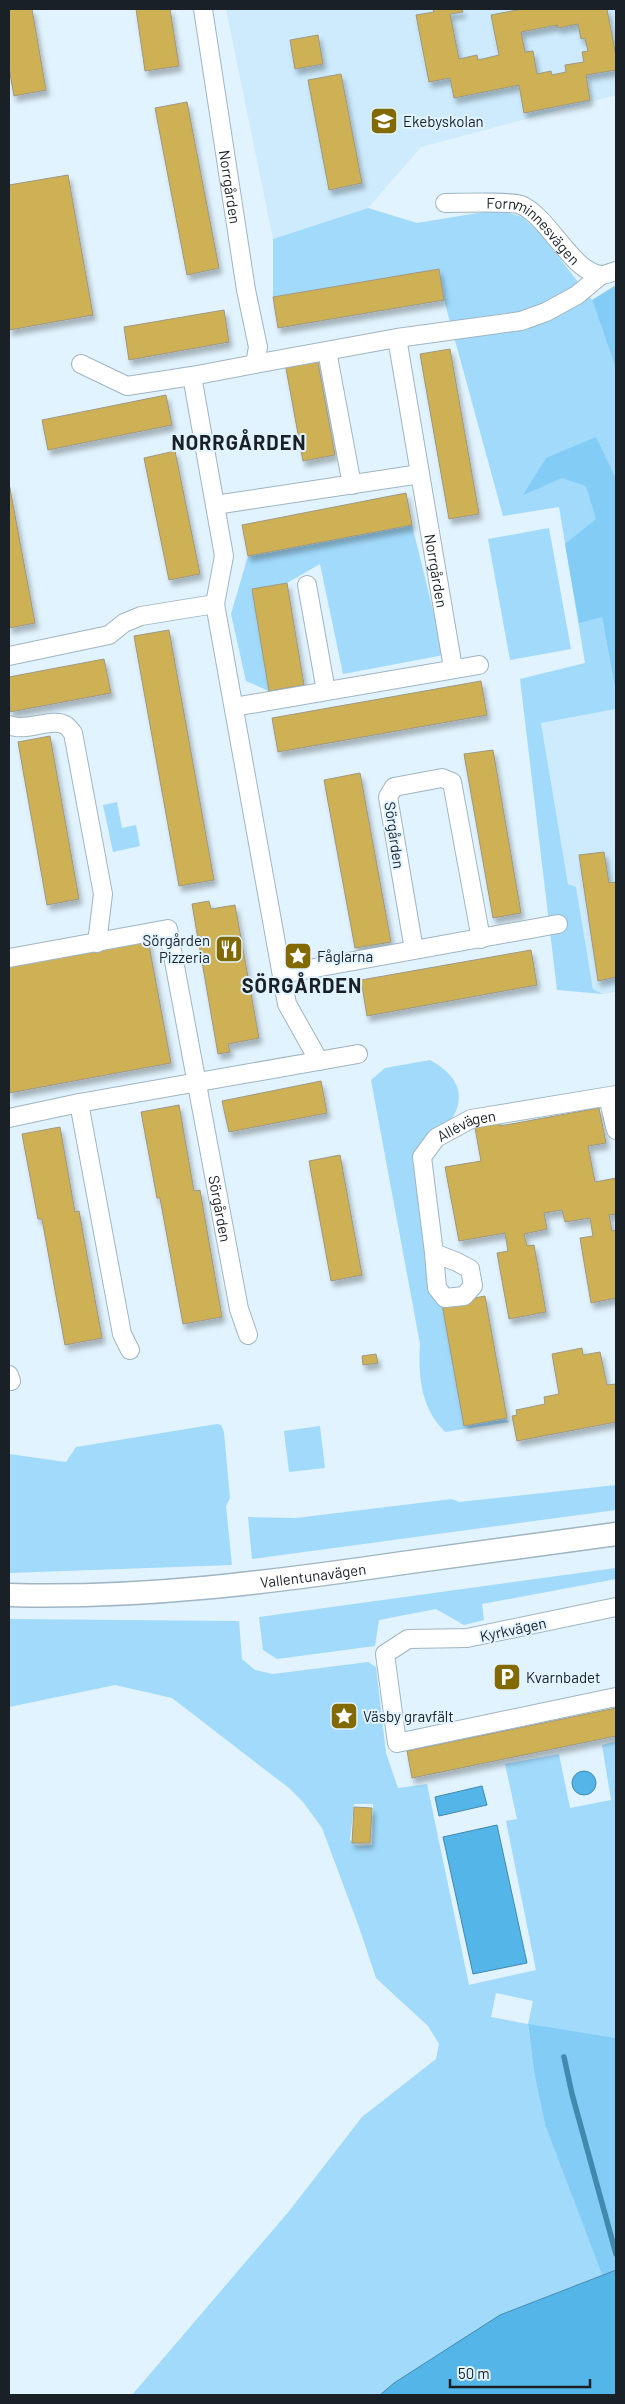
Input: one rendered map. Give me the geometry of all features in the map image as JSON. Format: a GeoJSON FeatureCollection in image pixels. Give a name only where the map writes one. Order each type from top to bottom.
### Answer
{"type":"FeatureCollection","features":[{"type":"Feature","properties":{"kind":"main road","name":"Vallentunavägen"},"geometry":{"type":"LineString","coordinates":[[9,1595],[41,1596],[193,1590],[283,1580],[616,1534]]}},
{"type":"Feature","properties":{"kind":"street","name":"Norrgården"},"geometry":{"type":"LineString","coordinates":[[202,9],[246,290],[258,347],[254,364]]}},
{"type":"Feature","properties":{"kind":"street","name":"Fornminnesvägen"},"geometry":{"type":"LineString","coordinates":[[445,203],[520,204],[536,214],[567,251],[586,268],[608,273]]}},
{"type":"Feature","properties":{"kind":"street"},"geometry":{"type":"LineString","coordinates":[[81,364],[128,386],[397,338],[521,321],[546,312],[608,273]]}},
{"type":"Feature","properties":{"kind":"street","name":"Norrgården"},"geometry":{"type":"LineString","coordinates":[[397,338],[453,668]]}},
{"type":"Feature","properties":{"kind":"street"},"geometry":{"type":"LineString","coordinates":[[326,351],[352,485]]}},
{"type":"Feature","properties":{"kind":"street"},"geometry":{"type":"LineString","coordinates":[[192,376],[224,556],[215,604],[282,974],[288,1004],[319,1061]]}},
{"type":"Feature","properties":{"kind":"street"},"geometry":{"type":"LineString","coordinates":[[215,506],[420,474]]}},
{"type":"Feature","properties":{"kind":"street"},"geometry":{"type":"LineString","coordinates":[[307,586],[326,691]]}},
{"type":"Feature","properties":{"kind":"street"},"geometry":{"type":"LineString","coordinates":[[9,656],[109,635],[124,623],[141,616],[215,604]]}},
{"type":"Feature","properties":{"kind":"street"},"geometry":{"type":"LineString","coordinates":[[234,707],[478,664]]}},
{"type":"Feature","properties":{"kind":"street"},"geometry":{"type":"LineString","coordinates":[[9,725],[17,729],[57,723],[65,724],[73,734],[103,894],[97,943],[9,958]]}},
{"type":"Feature","properties":{"kind":"street","name":"Sörgården"},"geometry":{"type":"LineString","coordinates":[[414,950],[388,797],[394,788],[442,778],[452,782],[481,939]]}},
{"type":"Feature","properties":{"kind":"street"},"geometry":{"type":"LineString","coordinates":[[282,974],[558,924]]}},
{"type":"Feature","properties":{"kind":"street","name":"Sörgården"},"geometry":{"type":"LineString","coordinates":[[97,943],[168,929],[240,1309],[248,1335]]}},
{"type":"Feature","properties":{"kind":"street"},"geometry":{"type":"LineString","coordinates":[[9,1118],[78,1103],[358,1054]]}},
{"type":"Feature","properties":{"kind":"street"},"geometry":{"type":"LineString","coordinates":[[612,1096],[616,1130]]}},
{"type":"Feature","properties":{"kind":"street","name":"Allévägen"},"geometry":{"type":"LineString","coordinates":[[434,1253],[422,1157],[436,1138],[471,1119],[612,1096]]}},
{"type":"Feature","properties":{"kind":"street"},"geometry":{"type":"LineString","coordinates":[[78,1103],[122,1334],[130,1350]]}},
{"type":"Feature","properties":{"kind":"street","name":"Kyrkvägen"},"geometry":{"type":"LineString","coordinates":[[616,1607],[467,1638],[408,1638],[385,1654],[396,1743],[616,1697]]}},
{"type":"Feature","properties":{"kind":"shaded area","name":"Ekebyskolan"},"geometry":{"type":"Polygon","coordinates":[[[226,9],[616,9],[616,95],[421,147],[368,208],[273,239],[226,9]]]}},
{"type":"Feature","properties":{"kind":"shaded area"},"geometry":{"type":"Polygon","coordinates":[[[368,208],[417,223],[484,212],[502,211],[522,217],[540,233],[592,300],[616,369],[616,611],[600,617],[602,617],[616,694],[616,709],[541,723],[568,884],[576,887],[593,989],[603,994],[557,990],[520,679],[585,663],[559,507],[503,516],[444,300],[439,269],[273,297],[273,239],[368,208]]]}},
{"type":"Feature","properties":{"kind":"shaded area"},"geometry":{"type":"Polygon","coordinates":[[[616,285],[616,369],[592,300],[616,285]]]}},
{"type":"Feature","properties":{"kind":"shaded area"},"geometry":{"type":"Polygon","coordinates":[[[596,437],[616,479],[616,694],[602,617],[579,623],[565,544],[596,519],[586,486],[562,478],[523,495],[546,458],[596,437]]]}},
{"type":"Feature","properties":{"kind":"shaded area"},"geometry":{"type":"Polygon","coordinates":[[[412,525],[444,655],[343,674],[320,564],[287,583],[252,589],[269,691],[246,681],[231,614],[248,556],[412,525]]]}},
{"type":"Feature","properties":{"kind":"shaded area"},"geometry":{"type":"Polygon","coordinates":[[[549,528],[571,649],[510,660],[488,539],[549,528]]]}},
{"type":"Feature","properties":{"kind":"shaded area"},"geometry":{"type":"Polygon","coordinates":[[[616,709],[616,992],[603,994],[595,992],[593,989],[576,887],[568,884],[541,723],[616,709]]]}},
{"type":"Feature","properties":{"kind":"shaded area"},"geometry":{"type":"Polygon","coordinates":[[[117,802],[122,828],[136,825],[140,846],[113,852],[103,805],[117,802]]]}},
{"type":"Feature","properties":{"kind":"shaded area"},"geometry":{"type":"Polygon","coordinates":[[[430,1060],[451,1076],[458,1090],[459,1098],[453,1117],[429,1133],[417,1149],[413,1162],[432,1287],[503,1418],[510,1422],[445,1432],[431,1413],[423,1391],[420,1368],[420,1344],[371,1080],[385,1068],[430,1060]]]}},
{"type":"Feature","properties":{"kind":"shaded area"},"geometry":{"type":"Polygon","coordinates":[[[217,1424],[221,1425],[224,1432],[230,1498],[226,1506],[232,1565],[9,1573],[9,1454],[66,1462],[76,1447],[217,1424]]]}},
{"type":"Feature","properties":{"kind":"shaded area"},"geometry":{"type":"Polygon","coordinates":[[[320,1426],[325,1468],[289,1472],[284,1431],[320,1426]]]}},
{"type":"Feature","properties":{"kind":"shaded area"},"geometry":{"type":"Polygon","coordinates":[[[616,1485],[616,1510],[252,1559],[248,1517],[296,1518],[452,1499],[459,1502],[616,1485]]]}},
{"type":"Feature","properties":{"kind":"shaded area"},"geometry":{"type":"Polygon","coordinates":[[[616,1568],[616,1579],[482,1604],[484,1620],[464,1625],[436,1609],[379,1620],[375,1646],[277,1659],[263,1650],[259,1617],[616,1568]]]}},
{"type":"Feature","properties":{"kind":"shaded area"},"geometry":{"type":"Polygon","coordinates":[[[9,1619],[239,1621],[242,1659],[255,1670],[273,1674],[368,1662],[376,1667],[386,1753],[398,1788],[427,1784],[469,1985],[536,1970],[506,1821],[517,1819],[505,1764],[559,1754],[570,1808],[611,1800],[602,1745],[616,1741],[616,2038],[528,2025],[534,2072],[545,2125],[602,2275],[500,2315],[394,2383],[380,2395],[132,2395],[290,2210],[362,2117],[436,2059],[439,2044],[428,2026],[376,1978],[322,1828],[303,1802],[289,1788],[172,1698],[115,1685],[9,1707],[9,1619]],[[354,1804],[350,1840],[358,1846],[372,1845],[373,1804],[354,1804]],[[496,1993],[491,2017],[528,2024],[533,2001],[496,1993]]]}},
{"type":"Feature","properties":{"kind":"shaded area"},"geometry":{"type":"Polygon","coordinates":[[[584,1771],[593,1774],[596,1783],[593,1792],[584,1795],[575,1792],[572,1783],[575,1774],[584,1771]]]}},
{"type":"Feature","properties":{"kind":"shaded area"},"geometry":{"type":"Polygon","coordinates":[[[482,1786],[487,1805],[439,1816],[435,1797],[482,1786]]]}},
{"type":"Feature","properties":{"kind":"shaded area"},"geometry":{"type":"Polygon","coordinates":[[[497,1825],[527,1963],[473,1974],[443,1837],[497,1825]]]}},
{"type":"Feature","properties":{"kind":"shaded area"},"geometry":{"type":"Polygon","coordinates":[[[528,2024],[616,2038],[616,2270],[602,2275],[545,2125],[534,2072],[528,2024]]]}},
{"type":"Feature","properties":{"kind":"shaded area"},"geometry":{"type":"Polygon","coordinates":[[[616,2270],[616,2395],[380,2395],[394,2383],[500,2315],[616,2270]]]}},
{"type":"Feature","properties":{"kind":"building"},"geometry":{"type":"Polygon","coordinates":[[[9,9],[32,9],[46,90],[14,96],[9,68],[9,9]]]}},
{"type":"Feature","properties":{"kind":"building"},"geometry":{"type":"Polygon","coordinates":[[[136,9],[170,9],[179,66],[145,71],[136,9]]]}},
{"type":"Feature","properties":{"kind":"building","name":"Ekebyskolan"},"geometry":{"type":"Polygon","coordinates":[[[433,9],[462,9],[463,12],[450,14],[459,59],[477,55],[478,60],[499,55],[491,15],[522,9],[607,9],[616,56],[616,70],[586,75],[590,100],[524,113],[519,85],[454,98],[450,78],[429,82],[416,15],[434,12],[433,9]],[[578,24],[558,28],[557,25],[521,32],[525,52],[533,51],[537,74],[551,71],[552,75],[566,72],[565,65],[584,62],[582,52],[588,51],[585,38],[581,39],[578,24]]]}},
{"type":"Feature","properties":{"kind":"building"},"geometry":{"type":"Polygon","coordinates":[[[318,35],[323,64],[295,69],[290,40],[318,35]]]}},
{"type":"Feature","properties":{"kind":"building"},"geometry":{"type":"Polygon","coordinates":[[[341,74],[362,183],[329,190],[308,80],[341,74]]]}},
{"type":"Feature","properties":{"kind":"building"},"geometry":{"type":"Polygon","coordinates":[[[187,102],[219,268],[187,275],[155,108],[187,102]]]}},
{"type":"Feature","properties":{"kind":"building"},"geometry":{"type":"Polygon","coordinates":[[[68,175],[93,315],[9,330],[9,185],[68,175]]]}},
{"type":"Feature","properties":{"kind":"building"},"geometry":{"type":"Polygon","coordinates":[[[439,269],[444,300],[278,328],[273,297],[439,269]]]}},
{"type":"Feature","properties":{"kind":"building"},"geometry":{"type":"Polygon","coordinates":[[[224,310],[229,342],[129,360],[124,327],[224,310]]]}},
{"type":"Feature","properties":{"kind":"building"},"geometry":{"type":"Polygon","coordinates":[[[450,349],[479,514],[449,519],[420,354],[450,349]]]}},
{"type":"Feature","properties":{"kind":"building"},"geometry":{"type":"Polygon","coordinates":[[[317,357],[335,455],[303,461],[285,363],[317,357]]]}},
{"type":"Feature","properties":{"kind":"building"},"geometry":{"type":"Polygon","coordinates":[[[166,395],[172,425],[48,450],[42,420],[166,395]]]}},
{"type":"Feature","properties":{"kind":"building"},"geometry":{"type":"Polygon","coordinates":[[[175,451],[200,574],[169,580],[144,458],[175,451]]]}},
{"type":"Feature","properties":{"kind":"building"},"geometry":{"type":"Polygon","coordinates":[[[9,483],[35,623],[9,628],[9,483]]]}},
{"type":"Feature","properties":{"kind":"building"},"geometry":{"type":"Polygon","coordinates":[[[406,493],[412,525],[248,556],[242,525],[406,493]]]}},
{"type":"Feature","properties":{"kind":"building"},"geometry":{"type":"Polygon","coordinates":[[[287,583],[304,685],[269,691],[252,589],[287,583]]]}},
{"type":"Feature","properties":{"kind":"building"},"geometry":{"type":"Polygon","coordinates":[[[169,630],[214,880],[179,886],[134,636],[169,630]]]}},
{"type":"Feature","properties":{"kind":"building"},"geometry":{"type":"Polygon","coordinates":[[[104,659],[111,693],[10,712],[9,677],[104,659]]]}},
{"type":"Feature","properties":{"kind":"building"},"geometry":{"type":"Polygon","coordinates":[[[481,681],[487,715],[278,752],[272,718],[481,681]]]}},
{"type":"Feature","properties":{"kind":"building"},"geometry":{"type":"Polygon","coordinates":[[[50,736],[79,899],[47,905],[18,742],[50,736]]]}},
{"type":"Feature","properties":{"kind":"building"},"geometry":{"type":"Polygon","coordinates":[[[493,750],[521,913],[493,918],[464,754],[493,750]]]}},
{"type":"Feature","properties":{"kind":"building"},"geometry":{"type":"Polygon","coordinates":[[[360,773],[391,942],[355,948],[324,780],[360,773]]]}},
{"type":"Feature","properties":{"kind":"building"},"geometry":{"type":"Polygon","coordinates":[[[604,852],[609,883],[616,882],[616,977],[598,981],[579,855],[604,852]]]}},
{"type":"Feature","properties":{"kind":"building"},"geometry":{"type":"Polygon","coordinates":[[[209,901],[211,909],[235,905],[259,1038],[228,1044],[230,1052],[218,1054],[192,904],[209,901]]]}},
{"type":"Feature","properties":{"kind":"building"},"geometry":{"type":"Polygon","coordinates":[[[148,940],[171,1063],[9,1093],[9,966],[148,940]]]}},
{"type":"Feature","properties":{"kind":"building"},"geometry":{"type":"Polygon","coordinates":[[[531,950],[537,985],[367,1016],[361,980],[531,950]]]}},
{"type":"Feature","properties":{"kind":"building"},"geometry":{"type":"Polygon","coordinates":[[[321,1081],[327,1113],[229,1132],[222,1101],[321,1081]]]}},
{"type":"Feature","properties":{"kind":"building"},"geometry":{"type":"Polygon","coordinates":[[[179,1105],[194,1191],[200,1190],[222,1317],[183,1324],[160,1198],[157,1198],[141,1112],[179,1105]]]}},
{"type":"Feature","properties":{"kind":"building"},"geometry":{"type":"Polygon","coordinates":[[[599,1108],[606,1143],[588,1146],[595,1182],[616,1178],[616,1214],[609,1215],[612,1231],[616,1230],[616,1298],[591,1303],[580,1238],[593,1236],[590,1218],[565,1222],[562,1210],[544,1213],[547,1229],[524,1234],[527,1246],[534,1245],[546,1312],[509,1319],[497,1253],[508,1251],[505,1233],[459,1241],[445,1167],[481,1161],[474,1122],[499,1118],[500,1126],[599,1108]]]}},
{"type":"Feature","properties":{"kind":"building"},"geometry":{"type":"Polygon","coordinates":[[[60,1127],[75,1212],[79,1211],[102,1338],[65,1345],[42,1219],[38,1219],[22,1134],[60,1127]]]}},
{"type":"Feature","properties":{"kind":"building"},"geometry":{"type":"Polygon","coordinates":[[[340,1155],[362,1275],[331,1281],[309,1161],[340,1155]]]}},
{"type":"Feature","properties":{"kind":"building"},"geometry":{"type":"Polygon","coordinates":[[[485,1296],[507,1418],[464,1426],[442,1304],[485,1296]]]}},
{"type":"Feature","properties":{"kind":"building"},"geometry":{"type":"Polygon","coordinates":[[[582,1348],[583,1355],[600,1352],[607,1385],[616,1384],[616,1422],[517,1441],[512,1416],[517,1415],[516,1410],[545,1404],[544,1397],[559,1394],[552,1354],[582,1348]]]}},
{"type":"Feature","properties":{"kind":"building"},"geometry":{"type":"Polygon","coordinates":[[[376,1354],[378,1363],[363,1365],[362,1356],[376,1354]]]}},
{"type":"Feature","properties":{"kind":"building"},"geometry":{"type":"Polygon","coordinates":[[[616,1708],[616,1736],[412,1778],[407,1751],[616,1708]]]}},
{"type":"Feature","properties":{"kind":"building"},"geometry":{"type":"Polygon","coordinates":[[[354,1807],[372,1808],[370,1843],[352,1843],[354,1807]]]}},
{"type":"Feature","properties":{"kind":"waterway"},"geometry":{"type":"LineString","coordinates":[[564,2057],[572,2094],[616,2254]]}},
{"type":"Feature","properties":{"kind":"place","name":"Ekebyskolan"},"geometry":{"type":"Point","coordinates":[384,121]}},
{"type":"Feature","properties":{"kind":"place","name":"Sörgården Pizzeria"},"geometry":{"type":"Point","coordinates":[229,949]}},
{"type":"Feature","properties":{"kind":"place","name":"Fåglarna"},"geometry":{"type":"Point","coordinates":[298,956]}},
{"type":"Feature","properties":{"kind":"place","name":"Kvarnbadet"},"geometry":{"type":"Point","coordinates":[507,1677]}},
{"type":"Feature","properties":{"kind":"place","name":"Väsby gravfält"},"geometry":{"type":"Point","coordinates":[344,1716]}},
{"type":"Feature","properties":{"kind":"district","name":"NORRGÅRDEN"},"geometry":{"type":"Point","coordinates":[239,442]}},
{"type":"Feature","properties":{"kind":"district","name":"SÖRGÅRDEN"},"geometry":{"type":"Point","coordinates":[302,985]}}]}
